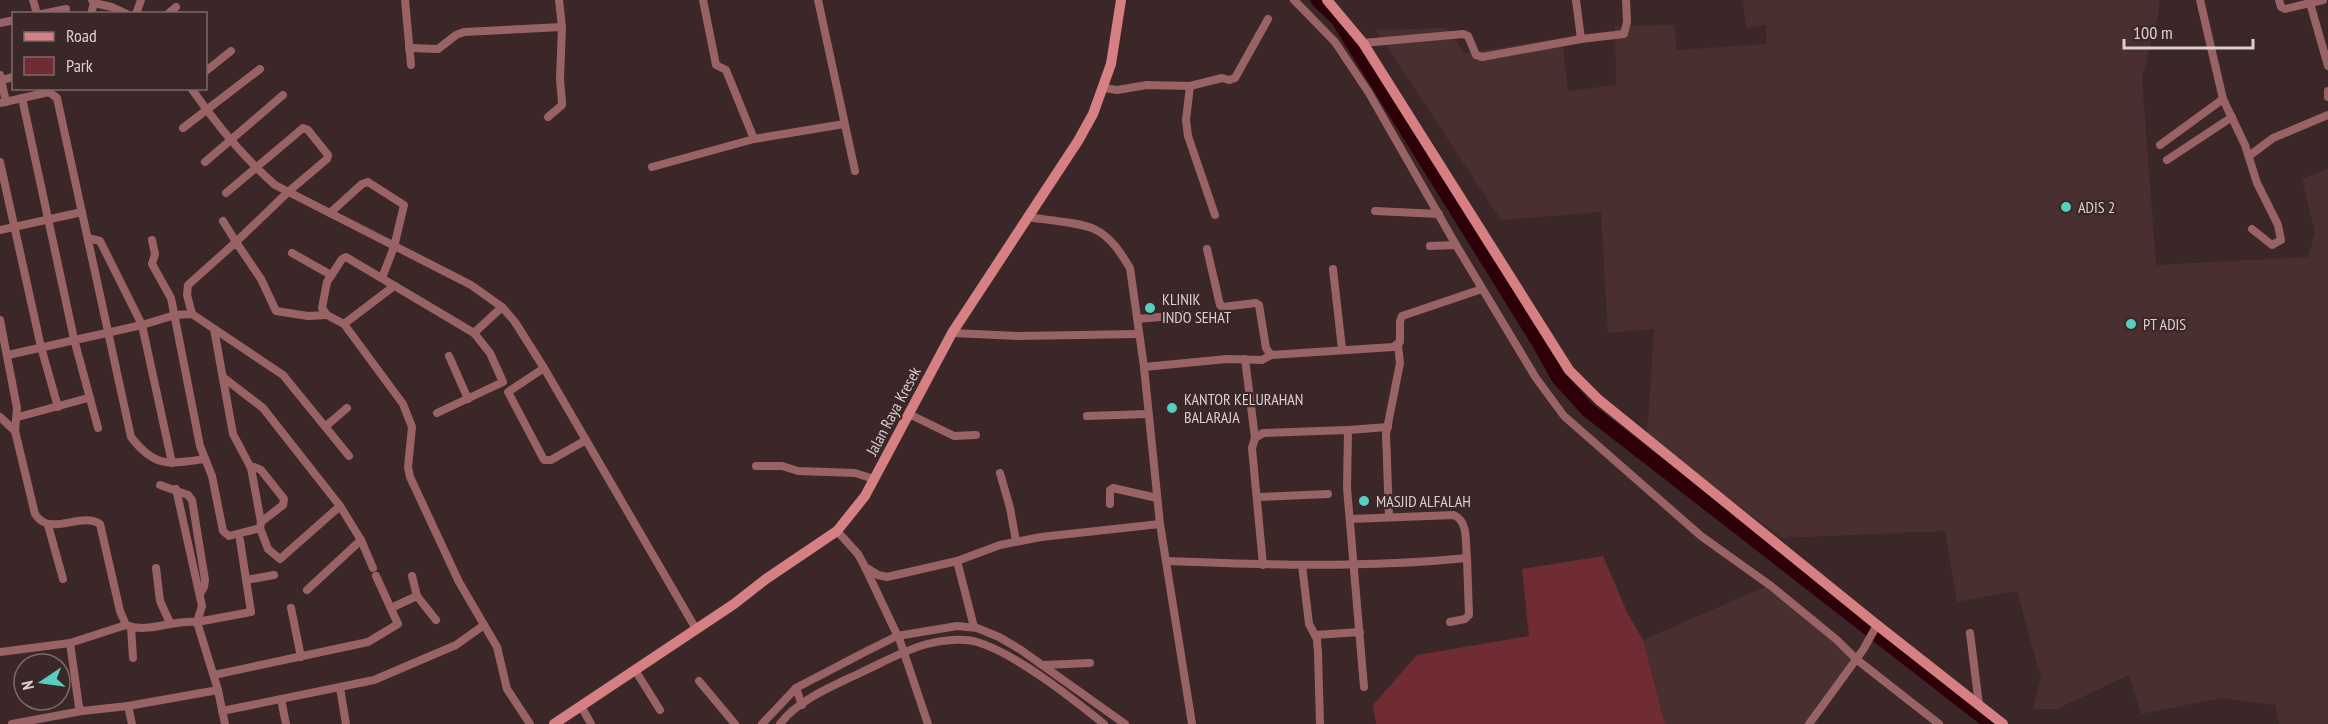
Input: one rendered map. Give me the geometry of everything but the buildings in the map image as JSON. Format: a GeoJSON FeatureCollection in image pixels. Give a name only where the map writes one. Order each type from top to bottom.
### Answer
{"type":"FeatureCollection","features":[{"type":"Feature","properties":{"kind":"street"},"geometry":{"type":"LineString","coordinates":[[405,0],[411,65]]}},
{"type":"Feature","properties":{"kind":"street"},"geometry":{"type":"LineString","coordinates":[[548,117],[562,105],[560,79],[562,27],[559,0]]}},
{"type":"Feature","properties":{"kind":"street"},"geometry":{"type":"LineString","coordinates":[[703,0],[716,65],[726,70],[754,140]]}},
{"type":"Feature","properties":{"kind":"street"},"geometry":{"type":"LineString","coordinates":[[818,0],[855,171]]}},
{"type":"Feature","properties":{"kind":"street","name":"Jalan Raya Kresek"},"geometry":{"type":"LineString","coordinates":[[554,724],[837,531],[865,496],[952,333],[1078,141],[1093,114],[1112,64],[1121,0]]}},
{"type":"Feature","properties":{"kind":"street"},"geometry":{"type":"LineString","coordinates":[[1293,0],[1335,42],[1368,93],[1536,378],[1564,416],[1701,536],[1779,593],[1838,640],[1856,659],[1939,724]]}},
{"type":"Feature","properties":{"kind":"street"},"geometry":{"type":"LineString","coordinates":[[1327,0],[1363,43],[1569,370],[1599,400],[1876,626],[2003,724]]}},
{"type":"Feature","properties":{"kind":"street"},"geometry":{"type":"LineString","coordinates":[[1576,0],[1581,39]]}},
{"type":"Feature","properties":{"kind":"street"},"geometry":{"type":"LineString","coordinates":[[1363,43],[1463,33],[1468,36],[1476,55],[1482,57],[1581,39],[1624,34],[1627,22],[1626,0]]}},
{"type":"Feature","properties":{"kind":"street"},"geometry":{"type":"LineString","coordinates":[[2200,0],[2223,99],[2249,156],[2257,183],[2278,225],[2281,240],[2272,245],[2252,229]]}},
{"type":"Feature","properties":{"kind":"street"},"geometry":{"type":"LineString","coordinates":[[2278,0],[2281,7],[2285,9],[2323,0]]}},
{"type":"Feature","properties":{"kind":"street"},"geometry":{"type":"LineString","coordinates":[[93,2],[110,10]]}},
{"type":"Feature","properties":{"kind":"street"},"geometry":{"type":"LineString","coordinates":[[2310,3],[2328,66]]}},
{"type":"Feature","properties":{"kind":"street"},"geometry":{"type":"LineString","coordinates":[[49,12],[67,7]]}},
{"type":"Feature","properties":{"kind":"street"},"geometry":{"type":"LineString","coordinates":[[170,12],[176,7]]}},
{"type":"Feature","properties":{"kind":"street"},"geometry":{"type":"LineString","coordinates":[[1104,88],[1117,90],[1147,85],[1190,86],[1222,78],[1232,79],[1268,19]]}},
{"type":"Feature","properties":{"kind":"street"},"geometry":{"type":"LineString","coordinates":[[409,48],[438,49],[456,35],[464,32],[562,27]]}},
{"type":"Feature","properties":{"kind":"street"},"geometry":{"type":"LineString","coordinates":[[207,70],[231,51]]}},
{"type":"Feature","properties":{"kind":"street"},"geometry":{"type":"LineString","coordinates":[[183,128],[260,69]]}},
{"type":"Feature","properties":{"kind":"street"},"geometry":{"type":"LineString","coordinates":[[1,77],[3,102],[49,92],[55,94],[131,437],[149,457],[172,463],[205,459]]}},
{"type":"Feature","properties":{"kind":"street"},"geometry":{"type":"LineString","coordinates":[[1190,86],[1185,120],[1188,136],[1215,214]]}},
{"type":"Feature","properties":{"kind":"street"},"geometry":{"type":"LineString","coordinates":[[192,90],[206,111],[255,168],[275,186],[471,285],[502,307],[515,322],[544,368],[696,629]]}},
{"type":"Feature","properties":{"kind":"street"},"geometry":{"type":"LineString","coordinates":[[2328,92],[2328,98]]}},
{"type":"Feature","properties":{"kind":"street"},"geometry":{"type":"LineString","coordinates":[[205,162],[283,95]]}},
{"type":"Feature","properties":{"kind":"street"},"geometry":{"type":"LineString","coordinates":[[22,98],[74,339],[88,398],[98,428]]}},
{"type":"Feature","properties":{"kind":"street"},"geometry":{"type":"LineString","coordinates":[[2160,145],[2223,99]]}},
{"type":"Feature","properties":{"kind":"street"},"geometry":{"type":"LineString","coordinates":[[2249,156],[2272,138],[2328,115]]}},
{"type":"Feature","properties":{"kind":"street"},"geometry":{"type":"LineString","coordinates":[[2167,160],[2232,117]]}},
{"type":"Feature","properties":{"kind":"street"},"geometry":{"type":"LineString","coordinates":[[652,167],[754,140],[844,124]]}},
{"type":"Feature","properties":{"kind":"street"},"geometry":{"type":"LineString","coordinates":[[192,314],[187,295],[188,285],[328,157],[306,129],[301,129],[226,193]]}},
{"type":"Feature","properties":{"kind":"street"},"geometry":{"type":"LineString","coordinates":[[0,162],[41,347],[58,407]]}},
{"type":"Feature","properties":{"kind":"street"},"geometry":{"type":"LineString","coordinates":[[330,213],[362,184],[368,182],[404,205],[394,247],[382,278]]}},
{"type":"Feature","properties":{"kind":"street"},"geometry":{"type":"LineString","coordinates":[[1375,211],[1439,214]]}},
{"type":"Feature","properties":{"kind":"street"},"geometry":{"type":"LineString","coordinates":[[0,230],[82,212]]}},
{"type":"Feature","properties":{"kind":"street"},"geometry":{"type":"LineString","coordinates":[[1027,217],[1094,228],[1105,236],[1130,268],[1144,367],[1160,524],[1192,724]]}},
{"type":"Feature","properties":{"kind":"street"},"geometry":{"type":"LineString","coordinates":[[223,221],[261,279],[276,311],[308,316],[327,315]]}},
{"type":"Feature","properties":{"kind":"street"},"geometry":{"type":"LineString","coordinates":[[88,238],[100,241],[142,325],[172,463]]}},
{"type":"Feature","properties":{"kind":"street"},"geometry":{"type":"LineString","coordinates":[[152,240],[155,255],[152,264],[170,293],[200,446],[212,476],[224,534],[229,536],[260,525],[283,505],[284,499],[261,470],[254,466],[251,468]]}},
{"type":"Feature","properties":{"kind":"street"},"geometry":{"type":"LineString","coordinates":[[1430,246],[1456,245]]}},
{"type":"Feature","properties":{"kind":"street"},"geometry":{"type":"LineString","coordinates":[[1207,249],[1220,305],[1222,307],[1258,304],[1266,348],[1271,356]]}},
{"type":"Feature","properties":{"kind":"street"},"geometry":{"type":"LineString","coordinates":[[292,253],[331,274]]}},
{"type":"Feature","properties":{"kind":"street"},"geometry":{"type":"LineString","coordinates":[[530,724],[507,689],[500,653],[459,582],[410,477],[408,467],[412,427],[403,404],[344,324],[327,315],[322,308],[327,282],[331,274],[346,257],[474,333],[490,353],[544,460],[550,460],[586,440]]}},
{"type":"Feature","properties":{"kind":"street"},"geometry":{"type":"LineString","coordinates":[[1333,268],[1342,349]]}},
{"type":"Feature","properties":{"kind":"street"},"geometry":{"type":"LineString","coordinates":[[344,324],[394,286]]}},
{"type":"Feature","properties":{"kind":"street"},"geometry":{"type":"LineString","coordinates":[[1389,517],[1386,444],[1400,363],[1398,345],[1402,315],[1482,289]]}},
{"type":"Feature","properties":{"kind":"street"},"geometry":{"type":"LineString","coordinates":[[474,333],[502,307]]}},
{"type":"Feature","properties":{"kind":"street"},"geometry":{"type":"LineString","coordinates":[[8,355],[109,333],[175,315],[192,314],[283,375],[349,456]]}},
{"type":"Feature","properties":{"kind":"street"},"geometry":{"type":"LineString","coordinates":[[1137,319],[1183,315]]}},
{"type":"Feature","properties":{"kind":"street"},"geometry":{"type":"LineString","coordinates":[[0,321],[18,417],[15,431],[35,514],[38,520],[48,525],[92,520],[100,524],[120,611],[128,626],[133,658]]}},
{"type":"Feature","properties":{"kind":"street"},"geometry":{"type":"LineString","coordinates":[[214,329],[234,437],[251,468],[260,525],[268,549],[280,559],[340,506]]}},
{"type":"Feature","properties":{"kind":"street"},"geometry":{"type":"LineString","coordinates":[[952,333],[1018,336],[1138,334]]}},
{"type":"Feature","properties":{"kind":"street"},"geometry":{"type":"LineString","coordinates":[[1144,367],[1245,359],[1262,360],[1271,356],[1398,345]]}},
{"type":"Feature","properties":{"kind":"street"},"geometry":{"type":"LineString","coordinates":[[449,356],[468,399]]}},
{"type":"Feature","properties":{"kind":"street"},"geometry":{"type":"LineString","coordinates":[[1245,359],[1255,438],[1252,448],[1263,565]]}},
{"type":"Feature","properties":{"kind":"street"},"geometry":{"type":"LineString","coordinates":[[508,392],[544,368]]}},
{"type":"Feature","properties":{"kind":"street"},"geometry":{"type":"LineString","coordinates":[[214,675],[368,642],[398,624],[361,540],[340,506],[263,408],[224,378]]}},
{"type":"Feature","properties":{"kind":"street"},"geometry":{"type":"LineString","coordinates":[[436,412],[503,382]]}},
{"type":"Feature","properties":{"kind":"street"},"geometry":{"type":"LineString","coordinates":[[18,417],[88,398]]}},
{"type":"Feature","properties":{"kind":"street"},"geometry":{"type":"LineString","coordinates":[[326,426],[347,408]]}},
{"type":"Feature","properties":{"kind":"street"},"geometry":{"type":"LineString","coordinates":[[909,414],[954,436],[976,435]]}},
{"type":"Feature","properties":{"kind":"street"},"geometry":{"type":"LineString","coordinates":[[1087,416],[1148,414]]}},
{"type":"Feature","properties":{"kind":"street"},"geometry":{"type":"LineString","coordinates":[[0,417],[15,431]]}},
{"type":"Feature","properties":{"kind":"street"},"geometry":{"type":"LineString","coordinates":[[1255,438],[1263,434],[1388,427]]}},
{"type":"Feature","properties":{"kind":"street"},"geometry":{"type":"LineString","coordinates":[[1348,430],[1347,488],[1364,687]]}},
{"type":"Feature","properties":{"kind":"street"},"geometry":{"type":"LineString","coordinates":[[756,465],[782,466],[798,471],[855,473],[874,479]]}},
{"type":"Feature","properties":{"kind":"street"},"geometry":{"type":"LineString","coordinates":[[1000,473],[1010,508],[1016,542]]}},
{"type":"Feature","properties":{"kind":"street"},"geometry":{"type":"LineString","coordinates":[[160,485],[176,489],[188,495],[192,500],[205,579],[200,594]]}},
{"type":"Feature","properties":{"kind":"street"},"geometry":{"type":"LineString","coordinates":[[1110,504],[1110,490],[1113,488],[1157,498]]}},
{"type":"Feature","properties":{"kind":"street"},"geometry":{"type":"LineString","coordinates":[[176,489],[202,606],[197,622],[214,675],[225,724]]}},
{"type":"Feature","properties":{"kind":"street"},"geometry":{"type":"LineString","coordinates":[[1258,497],[1328,494]]}},
{"type":"Feature","properties":{"kind":"street"},"geometry":{"type":"LineString","coordinates":[[1350,519],[1458,516],[1464,524],[1469,615],[1465,619],[1449,622]]}},
{"type":"Feature","properties":{"kind":"street"},"geometry":{"type":"LineString","coordinates":[[866,567],[878,575],[887,577],[957,561],[1016,542],[1041,537],[1160,524]]}},
{"type":"Feature","properties":{"kind":"street"},"geometry":{"type":"LineString","coordinates":[[48,525],[63,579]]}},
{"type":"Feature","properties":{"kind":"street"},"geometry":{"type":"LineString","coordinates":[[837,531],[858,554],[866,567],[903,651],[928,724]]}},
{"type":"Feature","properties":{"kind":"street"},"geometry":{"type":"LineString","coordinates":[[0,652],[70,643],[128,626],[139,628],[197,622],[251,612],[240,540]]}},
{"type":"Feature","properties":{"kind":"street"},"geometry":{"type":"LineString","coordinates":[[307,590],[361,540]]}},
{"type":"Feature","properties":{"kind":"street"},"geometry":{"type":"LineString","coordinates":[[1166,561],[1263,565],[1404,563],[1467,558]]}},
{"type":"Feature","properties":{"kind":"street"},"geometry":{"type":"LineString","coordinates":[[957,561],[976,633]]}},
{"type":"Feature","properties":{"kind":"street"},"geometry":{"type":"LineString","coordinates":[[1302,564],[1310,624],[1315,635],[1318,653],[1320,724]]}},
{"type":"Feature","properties":{"kind":"street"},"geometry":{"type":"LineString","coordinates":[[156,568],[160,601],[170,623]]}},
{"type":"Feature","properties":{"kind":"street"},"geometry":{"type":"LineString","coordinates":[[246,580],[274,575]]}},
{"type":"Feature","properties":{"kind":"street"},"geometry":{"type":"LineString","coordinates":[[412,576],[417,596],[435,620]]}},
{"type":"Feature","properties":{"kind":"street"},"geometry":{"type":"LineString","coordinates":[[391,608],[417,596]]}},
{"type":"Feature","properties":{"kind":"street"},"geometry":{"type":"LineString","coordinates":[[291,608],[301,657]]}},
{"type":"Feature","properties":{"kind":"street"},"geometry":{"type":"LineString","coordinates":[[222,711],[374,680],[456,645],[484,625]]}},
{"type":"Feature","properties":{"kind":"street"},"geometry":{"type":"LineString","coordinates":[[1809,724],[1863,650],[1876,626]]}},
{"type":"Feature","properties":{"kind":"street"},"geometry":{"type":"LineString","coordinates":[[1315,635],[1360,632]]}},
{"type":"Feature","properties":{"kind":"street"},"geometry":{"type":"LineString","coordinates":[[780,724],[785,708],[797,690],[818,685],[898,639],[976,633],[997,642],[1019,656],[1104,724]]}},
{"type":"Feature","properties":{"kind":"street"},"geometry":{"type":"LineString","coordinates":[[762,724],[785,708],[801,703],[818,685],[841,673],[927,644],[944,634],[976,633],[997,642],[1019,656],[1043,665],[1125,724]]}},
{"type":"Feature","properties":{"kind":"street"},"geometry":{"type":"LineString","coordinates":[[1970,633],[1979,705]]}},
{"type":"Feature","properties":{"kind":"street"},"geometry":{"type":"LineString","coordinates":[[70,643],[81,711]]}},
{"type":"Feature","properties":{"kind":"street"},"geometry":{"type":"LineString","coordinates":[[1043,665],[1090,663]]}},
{"type":"Feature","properties":{"kind":"street"},"geometry":{"type":"LineString","coordinates":[[635,670],[660,710]]}},
{"type":"Feature","properties":{"kind":"street"},"geometry":{"type":"LineString","coordinates":[[699,681],[735,724]]}},
{"type":"Feature","properties":{"kind":"street"},"geometry":{"type":"LineString","coordinates":[[340,688],[346,724]]}},
{"type":"Feature","properties":{"kind":"street"},"geometry":{"type":"LineString","coordinates":[[12,724],[218,690]]}},
{"type":"Feature","properties":{"kind":"street"},"geometry":{"type":"LineString","coordinates":[[797,690],[801,703]]}},
{"type":"Feature","properties":{"kind":"street"},"geometry":{"type":"LineString","coordinates":[[281,699],[286,724]]}},
{"type":"Feature","properties":{"kind":"street"},"geometry":{"type":"LineString","coordinates":[[128,706],[132,724]]}},
{"type":"Feature","properties":{"kind":"street"},"geometry":{"type":"LineString","coordinates":[[581,706],[591,724]]}},
{"type":"Feature","properties":{"kind":"shaded area"},"geometry":{"type":"Polygon","coordinates":[[[1743,0],[2159,0],[2159,10],[2142,78],[2156,265],[2308,257],[2315,233],[2302,179],[2328,169],[2328,724],[2279,724],[2275,705],[2221,698],[2141,714],[2129,675],[2057,709],[2033,709],[2041,678],[2017,591],[1957,602],[1945,531],[1782,538],[1647,437],[1654,329],[1608,333],[1601,212],[1501,220],[1376,30],[1446,28],[1465,53],[1562,38],[1568,91],[1616,85],[1615,26],[1674,25],[1677,50],[1766,44],[1766,25],[1746,28],[1743,0]]]}},
{"type":"Feature","properties":{"kind":"shaded area"},"geometry":{"type":"Polygon","coordinates":[[[1767,586],[1860,654],[1808,724],[1665,724],[1643,640],[1767,586]]]}},
{"type":"Feature","properties":{"kind":"green space"},"geometry":{"type":"Polygon","coordinates":[[[1603,556],[1627,612],[1643,640],[1665,724],[1376,724],[1373,705],[1417,655],[1529,636],[1522,569],[1603,556]]]}},
{"type":"Feature","properties":{"kind":"waterway"},"geometry":{"type":"LineString","coordinates":[[1318,0],[1338,19],[1540,344],[1558,377],[1588,410],[1992,724]]}},
{"type":"Feature","properties":{"kind":"place","name":"ADIS 2"},"geometry":{"type":"Point","coordinates":[2066,207]}},
{"type":"Feature","properties":{"kind":"place","name":"KLINIK INDO SEHAT"},"geometry":{"type":"Point","coordinates":[1150,308]}},
{"type":"Feature","properties":{"kind":"place","name":"PT ADIS"},"geometry":{"type":"Point","coordinates":[2131,324]}},
{"type":"Feature","properties":{"kind":"place","name":"KANTOR KELURAHAN BALARAJA"},"geometry":{"type":"Point","coordinates":[1172,408]}},
{"type":"Feature","properties":{"kind":"place","name":"MASJID ALFALAH"},"geometry":{"type":"Point","coordinates":[1364,501]}}]}
